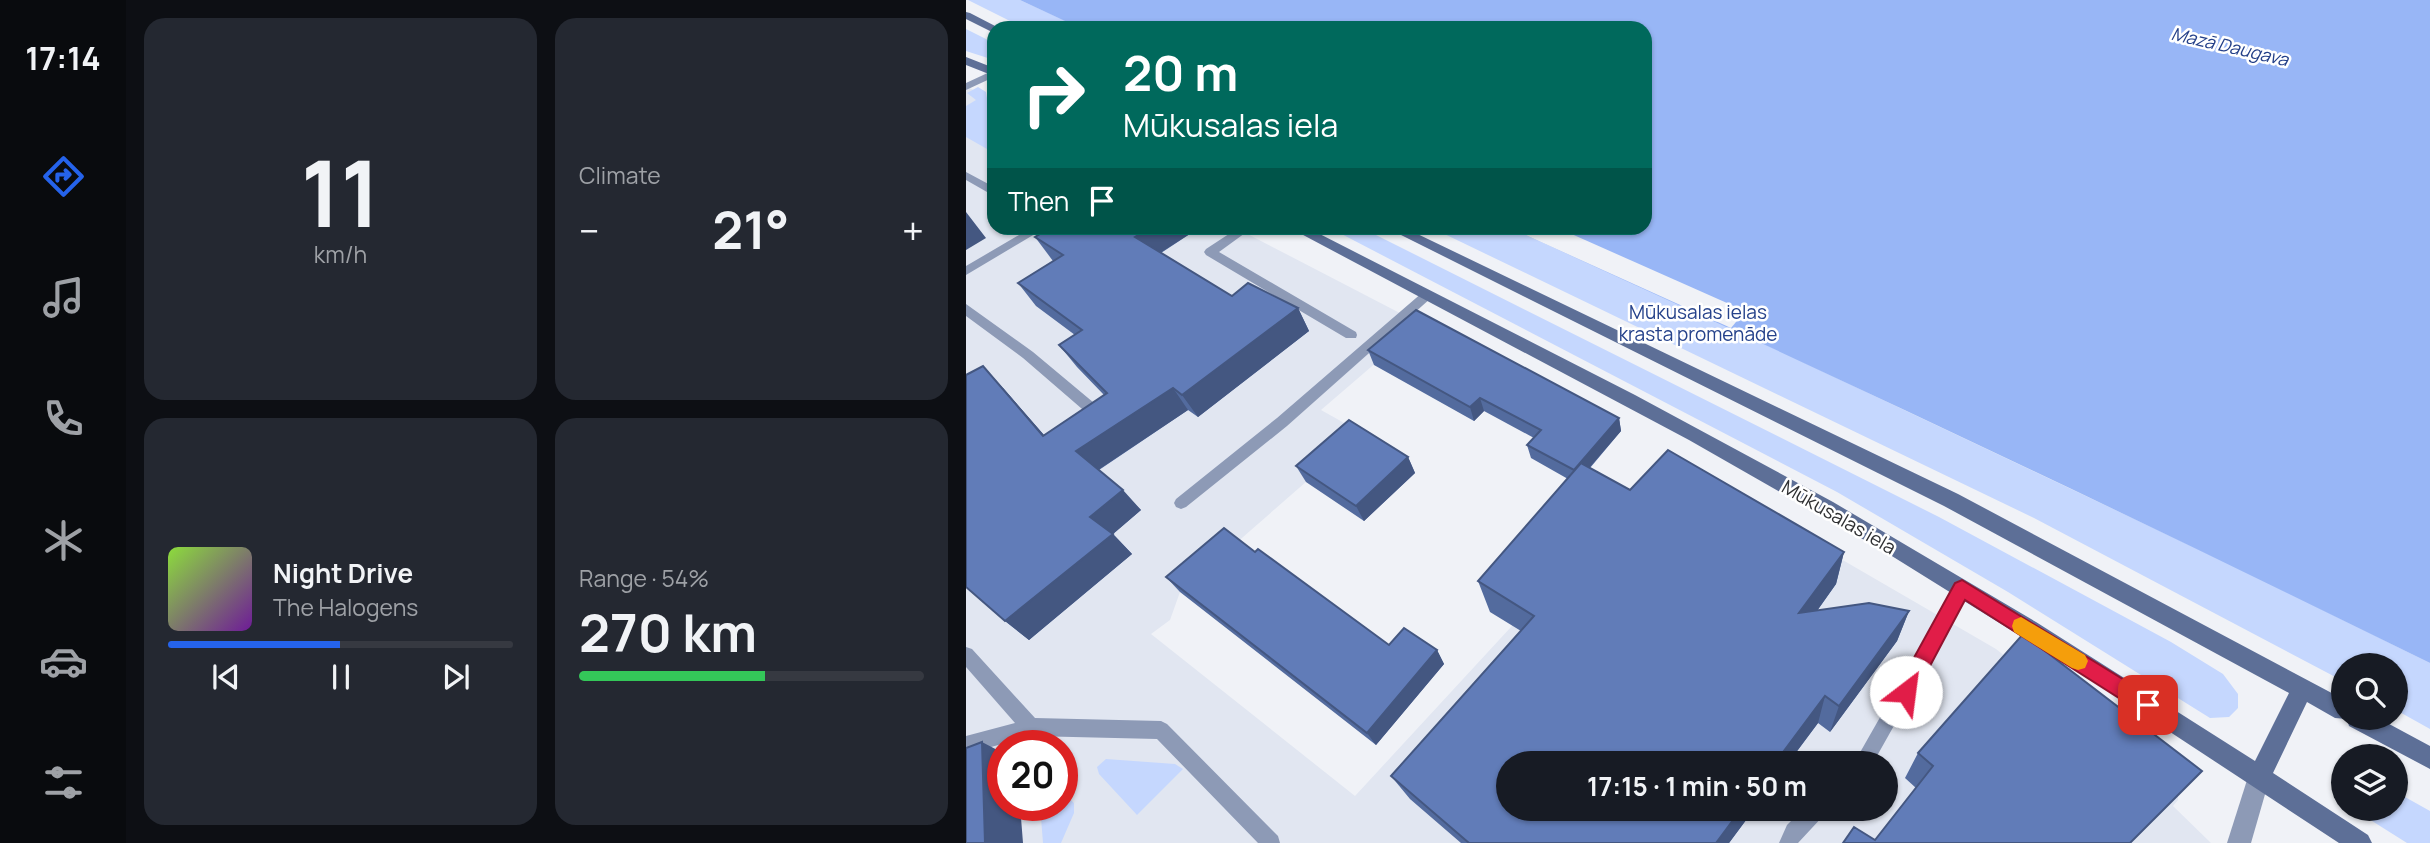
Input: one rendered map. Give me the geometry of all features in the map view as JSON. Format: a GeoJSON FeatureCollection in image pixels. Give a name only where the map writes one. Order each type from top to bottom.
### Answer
{"type":"FeatureCollection","features":[{"type":"Feature","properties":{"kind":"main road"},"geometry":{"type":"LineString","coordinates":[[966,16],[987,26]]}},
{"type":"Feature","properties":{"kind":"main road"},"geometry":{"type":"LineString","coordinates":[[966,61],[987,69]]}},
{"type":"Feature","properties":{"kind":"main road","name":"Mūkusalas iela"},"geometry":{"type":"LineString","coordinates":[[1311,235],[1815,502],[1962,589],[2360,843]]}},
{"type":"Feature","properties":{"kind":"main road"},"geometry":{"type":"LineString","coordinates":[[1408,235],[1951,500],[2331,703]]}},
{"type":"Feature","properties":{"kind":"main road"},"geometry":{"type":"LineString","coordinates":[[2259,777],[2303,688]]}},
{"type":"Feature","properties":{"kind":"main road"},"geometry":{"type":"LineString","coordinates":[[2379,730],[2430,758]]}},
{"type":"Feature","properties":{"kind":"street"},"geometry":{"type":"LineString","coordinates":[[2239,843],[2259,777]]}},
{"type":"Feature","properties":{"kind":"lane"},"geometry":{"type":"LineString","coordinates":[[966,87],[987,76]]}},
{"type":"Feature","properties":{"kind":"lane"},"geometry":{"type":"LineString","coordinates":[[966,175],[987,188]]}},
{"type":"Feature","properties":{"kind":"lane"},"geometry":{"type":"LineString","coordinates":[[966,271],[1027,235]]}},
{"type":"Feature","properties":{"kind":"lane"},"geometry":{"type":"LineString","coordinates":[[1235,235],[1209,252],[1351,335]]}},
{"type":"Feature","properties":{"kind":"lane"},"geometry":{"type":"LineString","coordinates":[[1181,503],[1282,422],[1427,295]]}},
{"type":"Feature","properties":{"kind":"lane"},"geometry":{"type":"LineString","coordinates":[[966,309],[1028,355],[1101,416]]}},
{"type":"Feature","properties":{"kind":"lane"},"geometry":{"type":"LineString","coordinates":[[1870,751],[1962,589]]}},
{"type":"Feature","properties":{"kind":"lane"},"geometry":{"type":"LineString","coordinates":[[966,655],[1031,727]]}},
{"type":"Feature","properties":{"kind":"lane"},"geometry":{"type":"LineString","coordinates":[[966,745],[1031,727],[1161,730],[1271,843]]}},
{"type":"Feature","properties":{"kind":"lane"},"geometry":{"type":"LineString","coordinates":[[1788,843],[1805,821]]}},
{"type":"Feature","properties":{"kind":"shaded area"},"geometry":{"type":"Polygon","coordinates":[[[966,86],[987,97],[987,235],[1249,235],[1421,324],[1321,410],[1362,433],[1180,592],[1170,620],[1151,634],[1355,796],[1667,458],[1996,649],[2178,794],[2178,800],[2173,806],[2211,843],[966,843],[966,86]]]}},
{"type":"Feature","properties":{"kind":"green space"},"geometry":{"type":"Polygon","coordinates":[[[968,0],[1020,0],[1066,21],[1010,21],[968,0]]]}},
{"type":"Feature","properties":{"kind":"green space"},"geometry":{"type":"Polygon","coordinates":[[[966,29],[987,40],[987,58],[966,51],[966,29]]]}},
{"type":"Feature","properties":{"kind":"green space"},"geometry":{"type":"Polygon","coordinates":[[[978,87],[986,92],[987,149],[966,137],[966,106],[976,100],[967,93],[978,87]]]}},
{"type":"Feature","properties":{"kind":"green space"},"geometry":{"type":"Polygon","coordinates":[[[1343,235],[1376,235],[1939,517],[2171,642],[2223,674],[2238,694],[2238,708],[2229,717],[2210,718],[2008,592],[1837,492],[1343,235]]]}},
{"type":"Feature","properties":{"kind":"green space","name":"Mūkusalas ielas krasta promenāde"},"geometry":{"type":"Polygon","coordinates":[[[1447,235],[1570,235],[1731,328],[2242,570],[2430,663],[2430,729],[2408,717],[2408,653],[2331,653],[2331,675],[2034,518],[1447,235]]]}},
{"type":"Feature","properties":{"kind":"green space"},"geometry":{"type":"Polygon","coordinates":[[[1106,759],[1175,764],[1183,769],[1137,815],[1099,774],[1097,767],[1106,759]]]}},
{"type":"Feature","properties":{"kind":"green space"},"geometry":{"type":"Polygon","coordinates":[[[2408,799],[2430,811],[2430,843],[2407,843],[2372,821],[2408,821],[2408,799]]]}},
{"type":"Feature","properties":{"kind":"green space"},"geometry":{"type":"Polygon","coordinates":[[[1041,821],[1071,821],[1061,843],[1043,843],[1041,821]]]}},
{"type":"Feature","properties":{"kind":"water","name":"Mazā Daugava"},"geometry":{"type":"Polygon","coordinates":[[[1020,0],[2430,0],[2430,663],[1972,442],[1525,235],[1652,235],[1652,21],[1065,21],[1020,0]]]}},
{"type":"Feature","properties":{"kind":"pier"},"geometry":{"type":"Polygon","coordinates":[[[1525,235],[1574,235],[1745,311],[1731,328],[1525,235]]]}},
{"type":"Feature","properties":{"kind":"building"},"geometry":{"type":"Polygon","coordinates":[[[1138,235],[1135,237],[1232,296],[1248,283],[1298,308],[1182,395],[1173,388],[1076,451],[1123,490],[1090,517],[1113,534],[1005,621],[966,587],[966,375],[983,366],[1043,436],[1107,393],[1059,345],[1082,330],[1018,283],[1063,255],[1035,237],[1138,235]]]}},
{"type":"Feature","properties":{"kind":"building"},"geometry":{"type":"Polygon","coordinates":[[[1416,310],[1619,418],[1574,470],[1527,445],[1541,430],[1480,398],[1470,407],[1368,350],[1416,310]]]}},
{"type":"Feature","properties":{"kind":"building"},"geometry":{"type":"Polygon","coordinates":[[[1349,420],[1408,457],[1356,506],[1296,466],[1349,420]]]}},
{"type":"Feature","properties":{"kind":"building"},"geometry":{"type":"Polygon","coordinates":[[[1668,450],[1844,552],[1799,613],[1869,603],[1909,611],[1839,706],[1825,696],[1784,751],[1496,751],[1496,821],[1732,821],[1716,843],[1469,843],[1391,776],[1534,616],[1478,581],[1581,463],[1630,490],[1668,450]]]}},
{"type":"Feature","properties":{"kind":"building"},"geometry":{"type":"Polygon","coordinates":[[[1224,528],[1255,552],[1258,549],[1389,645],[1404,628],[1437,650],[1367,733],[1166,577],[1224,528]]]}},
{"type":"Feature","properties":{"kind":"building"},"geometry":{"type":"Polygon","coordinates":[[[2023,634],[2202,771],[2130,843],[1843,843],[1854,827],[1875,840],[1890,821],[1898,821],[1898,811],[1933,766],[1918,753],[2023,634]]]}},
{"type":"Feature","properties":{"kind":"building"},"geometry":{"type":"Polygon","coordinates":[[[982,742],[985,843],[966,843],[966,748],[982,742]]]}},
{"type":"Feature","properties":{"kind":"slow traffic"},"geometry":{"type":"LineString","coordinates":[[2021,626],[2078,661]]}},
{"type":"Feature","properties":{"kind":"route"},"geometry":{"type":"LineString","coordinates":[[1906,692],[1962,589],[2148,705]]}}]}
